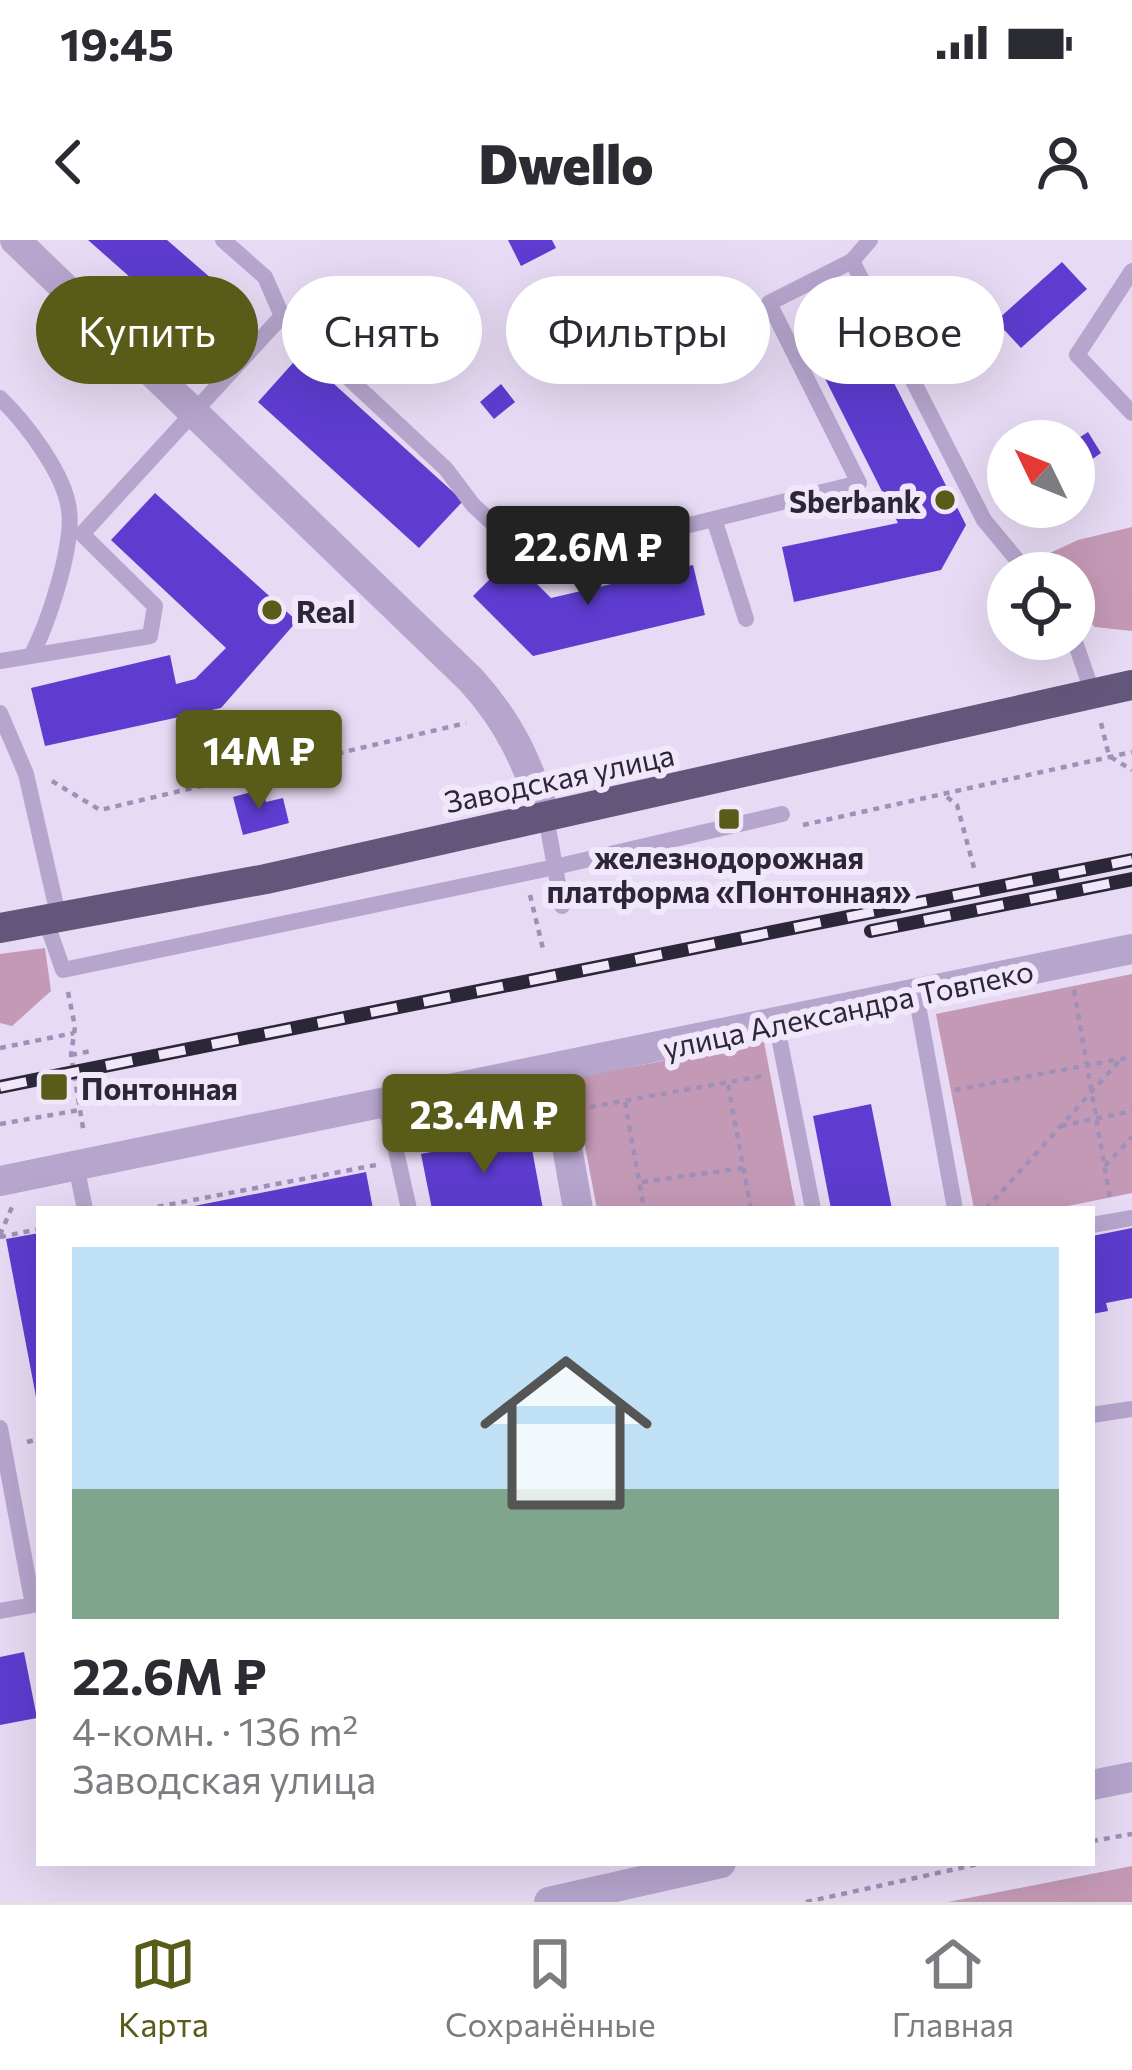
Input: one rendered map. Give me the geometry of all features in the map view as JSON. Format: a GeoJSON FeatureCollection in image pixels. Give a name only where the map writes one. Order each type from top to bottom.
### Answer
{"type":"FeatureCollection","features":[{"type":"Feature","properties":{"kind":"main road","name":"Заводская улица"},"geometry":{"type":"LineString","coordinates":[[0,928],[266,879],[1132,685]]}},
{"type":"Feature","properties":{"kind":"street"},"geometry":{"type":"LineString","coordinates":[[15,240],[472,680],[502,714],[526,759],[546,817]]}},
{"type":"Feature","properties":{"kind":"street","name":"улица Александра Товпеко"},"geometry":{"type":"LineString","coordinates":[[0,1181],[1132,950]]}},
{"type":"Feature","properties":{"kind":"street"},"geometry":{"type":"LineString","coordinates":[[553,1068],[577,1206]]}},
{"type":"Feature","properties":{"kind":"street"},"geometry":{"type":"LineString","coordinates":[[1095,1784],[1132,1777]]}},
{"type":"Feature","properties":{"kind":"street"},"geometry":{"type":"LineString","coordinates":[[549,1902],[698,1866]]}},
{"type":"Feature","properties":{"kind":"lane"},"geometry":{"type":"LineString","coordinates":[[82,534],[282,316],[265,277],[223,240]]}},
{"type":"Feature","properties":{"kind":"lane"},"geometry":{"type":"LineString","coordinates":[[355,384],[536,563],[860,483],[769,303],[852,261],[870,240]]}},
{"type":"Feature","properties":{"kind":"lane"},"geometry":{"type":"LineString","coordinates":[[852,261],[984,520],[1011,552]]}},
{"type":"Feature","properties":{"kind":"lane"},"geometry":{"type":"LineString","coordinates":[[1132,271],[1077,355],[1132,413]]}},
{"type":"Feature","properties":{"kind":"lane"},"geometry":{"type":"LineString","coordinates":[[0,398],[24,421],[82,534],[155,606],[150,636],[0,661]]}},
{"type":"Feature","properties":{"kind":"lane"},"geometry":{"type":"LineString","coordinates":[[31,656],[46,626],[70,509]]}},
{"type":"Feature","properties":{"kind":"lane"},"geometry":{"type":"LineString","coordinates":[[714,519],[746,619]]}},
{"type":"Feature","properties":{"kind":"lane"},"geometry":{"type":"LineString","coordinates":[[1081,660],[1093,694]]}},
{"type":"Feature","properties":{"kind":"lane"},"geometry":{"type":"LineString","coordinates":[[0,713],[26,774],[63,970],[524,874],[782,814]]}},
{"type":"Feature","properties":{"kind":"lane"},"geometry":{"type":"LineString","coordinates":[[546,817],[562,906]]}},
{"type":"Feature","properties":{"kind":"lane"},"geometry":{"type":"LineString","coordinates":[[916,994],[954,1206]]}},
{"type":"Feature","properties":{"kind":"lane"},"geometry":{"type":"LineString","coordinates":[[776,1022],[812,1206]]}},
{"type":"Feature","properties":{"kind":"lane"},"geometry":{"type":"LineString","coordinates":[[385,1102],[408,1206]]}},
{"type":"Feature","properties":{"kind":"lane"},"geometry":{"type":"LineString","coordinates":[[76,1166],[84,1206]]}},
{"type":"Feature","properties":{"kind":"lane"},"geometry":{"type":"LineString","coordinates":[[1095,1414],[1132,1408]]}},
{"type":"Feature","properties":{"kind":"lane"},"geometry":{"type":"LineString","coordinates":[[0,1611],[36,1604],[1,1441]]}},
{"type":"Feature","properties":{"kind":"path"},"geometry":{"type":"LineString","coordinates":[[1093,694],[1109,757],[1132,770]]}},
{"type":"Feature","properties":{"kind":"path"},"geometry":{"type":"LineString","coordinates":[[37,772],[100,810],[502,714]]}},
{"type":"Feature","properties":{"kind":"path"},"geometry":{"type":"LineString","coordinates":[[782,814],[806,826],[1132,752]]}},
{"type":"Feature","properties":{"kind":"path"},"geometry":{"type":"LineString","coordinates":[[945,795],[957,805],[974,868]]}},
{"type":"Feature","properties":{"kind":"path"},"geometry":{"type":"LineString","coordinates":[[524,874],[544,953]]}},
{"type":"Feature","properties":{"kind":"path"},"geometry":{"type":"LineString","coordinates":[[1069,962],[1105,1166],[1123,1220]]}},
{"type":"Feature","properties":{"kind":"path"},"geometry":{"type":"LineString","coordinates":[[0,1124],[80,1110],[63,970]]}},
{"type":"Feature","properties":{"kind":"path"},"geometry":{"type":"LineString","coordinates":[[0,1048],[74,1033]]}},
{"type":"Feature","properties":{"kind":"path"},"geometry":{"type":"LineString","coordinates":[[71,1055],[91,1051]]}},
{"type":"Feature","properties":{"kind":"path"},"geometry":{"type":"LineString","coordinates":[[935,1094],[1132,1057]]}},
{"type":"Feature","properties":{"kind":"path"},"geometry":{"type":"LineString","coordinates":[[989,1206],[1120,1059]]}},
{"type":"Feature","properties":{"kind":"path"},"geometry":{"type":"LineString","coordinates":[[561,1112],[786,1072]]}},
{"type":"Feature","properties":{"kind":"path"},"geometry":{"type":"LineString","coordinates":[[728,1082],[750,1206]]}},
{"type":"Feature","properties":{"kind":"path"},"geometry":{"type":"LineString","coordinates":[[625,1101],[644,1206]]}},
{"type":"Feature","properties":{"kind":"path"},"geometry":{"type":"LineString","coordinates":[[1060,1126],[1132,1111]]}},
{"type":"Feature","properties":{"kind":"path"},"geometry":{"type":"LineString","coordinates":[[1105,1166],[1132,1137]]}},
{"type":"Feature","properties":{"kind":"path"},"geometry":{"type":"LineString","coordinates":[[162,1206],[398,1161]]}},
{"type":"Feature","properties":{"kind":"path"},"geometry":{"type":"LineString","coordinates":[[640,1183],[743,1168]]}},
{"type":"Feature","properties":{"kind":"path"},"geometry":{"type":"LineString","coordinates":[[0,1237],[36,1230]]}},
{"type":"Feature","properties":{"kind":"path"},"geometry":{"type":"LineString","coordinates":[[1095,1840],[1132,1834]]}},
{"type":"Feature","properties":{"kind":"path"},"geometry":{"type":"LineString","coordinates":[[806,1902],[969,1866]]}},
{"type":"Feature","properties":{"kind":"shaded area"},"geometry":{"type":"Polygon","coordinates":[[[1132,527],[1132,631],[1095,627],[1095,552],[1052,552],[1078,540],[1132,527]]]}},
{"type":"Feature","properties":{"kind":"shaded area"},"geometry":{"type":"Polygon","coordinates":[[[45,948],[51,991],[12,1026],[0,1023],[0,954],[45,948]]]}},
{"type":"Feature","properties":{"kind":"shaded area"},"geometry":{"type":"Polygon","coordinates":[[[1132,974],[1132,1193],[1068,1206],[973,1206],[936,1014],[1132,974]]]}},
{"type":"Feature","properties":{"kind":"shaded area"},"geometry":{"type":"Polygon","coordinates":[[[764,1042],[795,1206],[596,1206],[572,1078],[764,1042]]]}},
{"type":"Feature","properties":{"kind":"shaded area"},"geometry":{"type":"Polygon","coordinates":[[[1132,1866],[1132,1902],[948,1902],[1132,1866]]]}},
{"type":"Feature","properties":{"kind":"building"},"geometry":{"type":"Polygon","coordinates":[[[88,240],[167,240],[209,276],[129,276],[88,240]]]}},
{"type":"Feature","properties":{"kind":"building"},"geometry":{"type":"Polygon","coordinates":[[[508,240],[552,240],[556,248],[521,266],[508,240]]]}},
{"type":"Feature","properties":{"kind":"building"},"geometry":{"type":"Polygon","coordinates":[[[1062,262],[1087,289],[1021,348],[1004,330],[1004,314],[1062,262]]]}},
{"type":"Feature","properties":{"kind":"building"},"geometry":{"type":"Polygon","coordinates":[[[282,375],[282,384],[334,384],[463,501],[419,548],[258,402],[282,375]]]}},
{"type":"Feature","properties":{"kind":"building"},"geometry":{"type":"Polygon","coordinates":[[[501,384],[515,402],[494,419],[480,402],[501,384]]]}},
{"type":"Feature","properties":{"kind":"building"},"geometry":{"type":"Polygon","coordinates":[[[828,384],[895,384],[966,525],[941,570],[794,602],[782,547],[898,523],[828,384]]]}},
{"type":"Feature","properties":{"kind":"building"},"geometry":{"type":"Polygon","coordinates":[[[155,493],[297,621],[221,708],[45,746],[31,688],[170,655],[176,684],[195,679],[226,648],[111,540],[155,493]]]}},
{"type":"Feature","properties":{"kind":"building"},"geometry":{"type":"Polygon","coordinates":[[[511,558],[551,598],[693,565],[705,615],[533,656],[473,596],[511,558]]]}},
{"type":"Feature","properties":{"kind":"building"},"geometry":{"type":"Polygon","coordinates":[[[262,789],[266,802],[283,798],[289,823],[243,835],[233,797],[262,789]]]}},
{"type":"Feature","properties":{"kind":"building"},"geometry":{"type":"Polygon","coordinates":[[[871,1104],[891,1206],[830,1206],[813,1116],[871,1104]]]}},
{"type":"Feature","properties":{"kind":"building"},"geometry":{"type":"Polygon","coordinates":[[[529,1133],[542,1206],[431,1206],[421,1154],[529,1133]]]}},
{"type":"Feature","properties":{"kind":"building"},"geometry":{"type":"Polygon","coordinates":[[[366,1172],[372,1206],[194,1206],[366,1172]]]}},
{"type":"Feature","properties":{"kind":"building"},"geometry":{"type":"Polygon","coordinates":[[[1132,1228],[1132,1298],[1106,1303],[1108,1311],[1095,1313],[1095,1235],[1132,1228]]]}},
{"type":"Feature","properties":{"kind":"building"},"geometry":{"type":"Polygon","coordinates":[[[36,1234],[36,1397],[6,1239],[36,1234]]]}},
{"type":"Feature","properties":{"kind":"building"},"geometry":{"type":"Polygon","coordinates":[[[24,1652],[36,1718],[0,1725],[0,1657],[24,1652]]]}},
{"type":"Feature","properties":{"kind":"railway"},"geometry":{"type":"LineString","coordinates":[[0,1087],[1132,860]]}},
{"type":"Feature","properties":{"kind":"railway"},"geometry":{"type":"LineString","coordinates":[[871,931],[1132,879]]}},
{"type":"Feature","properties":{"kind":"place","name":"Sberbank"},"geometry":{"type":"Point","coordinates":[945,500]}},
{"type":"Feature","properties":{"kind":"place","name":"Real"},"geometry":{"type":"Point","coordinates":[272,610]}},
{"type":"Feature","properties":{"kind":"place","name":"железнодорожная платформа «Понтонная»"},"geometry":{"type":"Point","coordinates":[729,819]}},
{"type":"Feature","properties":{"kind":"place","name":"Понтонная"},"geometry":{"type":"Point","coordinates":[54,1087]}}]}
